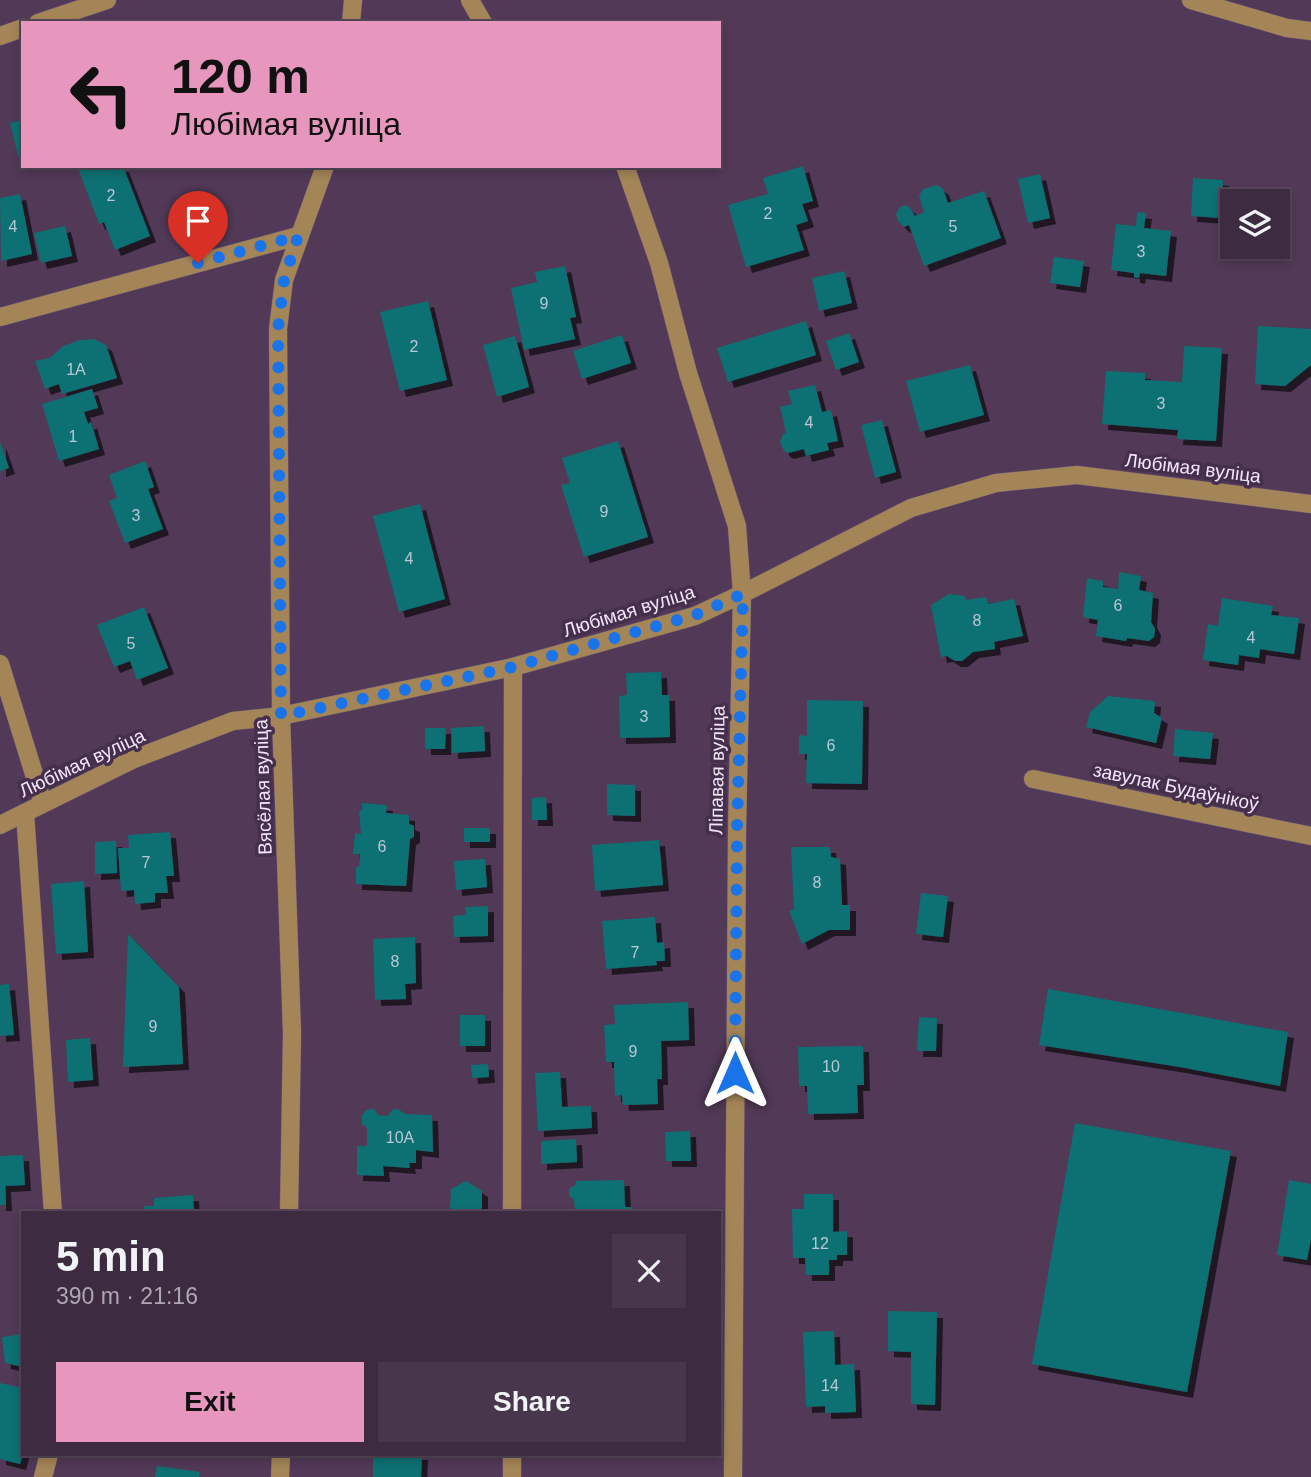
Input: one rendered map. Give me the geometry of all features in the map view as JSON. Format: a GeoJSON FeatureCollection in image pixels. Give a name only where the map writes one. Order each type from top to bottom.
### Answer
{"type":"FeatureCollection","features":[{"type":"Feature","properties":{"kind":"street"},"geometry":{"type":"LineString","coordinates":[[44,21],[107,0]]}},
{"type":"Feature","properties":{"kind":"street"},"geometry":{"type":"LineString","coordinates":[[351,21],[353,0]]}},
{"type":"Feature","properties":{"kind":"street"},"geometry":{"type":"LineString","coordinates":[[470,0],[482,21]]}},
{"type":"Feature","properties":{"kind":"street"},"geometry":{"type":"LineString","coordinates":[[1191,0],[1287,28],[1311,31]]}},
{"type":"Feature","properties":{"kind":"street"},"geometry":{"type":"LineString","coordinates":[[0,36],[21,29]]}},
{"type":"Feature","properties":{"kind":"street","name":"Вясёлая вуліца"},"geometry":{"type":"LineString","coordinates":[[289,1211],[292,1033],[281,716],[278,329],[284,280],[324,168]]}},
{"type":"Feature","properties":{"kind":"street","name":"Ліпавая вуліца"},"geometry":{"type":"LineString","coordinates":[[626,168],[659,263],[688,373],[737,526],[743,594],[736,845],[733,1477]]}},
{"type":"Feature","properties":{"kind":"street"},"geometry":{"type":"LineString","coordinates":[[0,317],[298,236]]}},
{"type":"Feature","properties":{"kind":"street","name":"Любімая вуліца"},"geometry":{"type":"LineString","coordinates":[[0,825],[134,759],[233,721],[281,716],[513,667],[695,615],[743,594],[911,508],[996,483],[1077,475],[1311,504]]}},
{"type":"Feature","properties":{"kind":"street"},"geometry":{"type":"LineString","coordinates":[[0,664],[43,803]]}},
{"type":"Feature","properties":{"kind":"street"},"geometry":{"type":"LineString","coordinates":[[512,1211],[513,667]]}},
{"type":"Feature","properties":{"kind":"street","name":"завулак Будаўнікоў"},"geometry":{"type":"LineString","coordinates":[[1033,779],[1311,836]]}},
{"type":"Feature","properties":{"kind":"street"},"geometry":{"type":"LineString","coordinates":[[25,813],[53,1211]]}},
{"type":"Feature","properties":{"kind":"street"},"geometry":{"type":"LineString","coordinates":[[43,1477],[48,1456]]}},
{"type":"Feature","properties":{"kind":"street"},"geometry":{"type":"LineString","coordinates":[[280,1477],[281,1456]]}},
{"type":"Feature","properties":{"kind":"street"},"geometry":{"type":"LineString","coordinates":[[512,1456],[512,1477]]}},
{"type":"Feature","properties":{"kind":"building"},"geometry":{"type":"Polygon","coordinates":[[[21,120],[21,155],[18,156],[10,123],[21,120]]]}},
{"type":"Feature","properties":{"kind":"building"},"geometry":{"type":"Polygon","coordinates":[[[803,166],[813,201],[802,204],[808,221],[796,225],[804,250],[746,267],[728,205],[768,194],[763,178],[803,166]]]}},
{"type":"Feature","properties":{"kind":"building"},"geometry":{"type":"Polygon","coordinates":[[[78,168],[124,168],[150,236],[115,250],[104,222],[99,224],[78,168]]]}},
{"type":"Feature","properties":{"kind":"building"},"geometry":{"type":"Polygon","coordinates":[[[1040,174],[1050,218],[1028,223],[1018,179],[1040,174]]]}},
{"type":"Feature","properties":{"kind":"building"},"geometry":{"type":"Polygon","coordinates":[[[1193,178],[1223,180],[1223,189],[1220,189],[1220,218],[1191,216],[1193,178]]]}},
{"type":"Feature","properties":{"kind":"building"},"geometry":{"type":"Polygon","coordinates":[[[937,185],[943,189],[948,203],[984,191],[1001,238],[924,266],[909,225],[904,227],[896,214],[899,208],[905,205],[915,216],[924,212],[919,196],[923,189],[937,185]]]}},
{"type":"Feature","properties":{"kind":"building"},"geometry":{"type":"Polygon","coordinates":[[[20,194],[32,254],[1,261],[0,198],[20,194]]]}},
{"type":"Feature","properties":{"kind":"building"},"geometry":{"type":"Polygon","coordinates":[[[1137,212],[1146,213],[1144,228],[1171,231],[1166,276],[1140,273],[1139,278],[1134,277],[1134,273],[1111,270],[1116,224],[1136,226],[1137,212]]]}},
{"type":"Feature","properties":{"kind":"building"},"geometry":{"type":"Polygon","coordinates":[[[65,226],[72,256],[41,263],[34,233],[65,226]]]}},
{"type":"Feature","properties":{"kind":"building"},"geometry":{"type":"Polygon","coordinates":[[[1054,257],[1084,261],[1080,287],[1050,283],[1054,257]]]}},
{"type":"Feature","properties":{"kind":"building"},"geometry":{"type":"Polygon","coordinates":[[[565,266],[576,317],[570,318],[575,339],[524,350],[511,288],[537,282],[535,272],[565,266]]]}},
{"type":"Feature","properties":{"kind":"building"},"geometry":{"type":"Polygon","coordinates":[[[844,271],[852,303],[819,311],[812,278],[844,271]]]}},
{"type":"Feature","properties":{"kind":"building"},"geometry":{"type":"Polygon","coordinates":[[[428,301],[447,380],[400,391],[380,312],[428,301]]]}},
{"type":"Feature","properties":{"kind":"building"},"geometry":{"type":"Polygon","coordinates":[[[806,321],[816,355],[728,382],[717,348],[806,321]]]}},
{"type":"Feature","properties":{"kind":"building"},"geometry":{"type":"Polygon","coordinates":[[[1258,326],[1311,329],[1311,365],[1285,386],[1255,384],[1258,326]]]}},
{"type":"Feature","properties":{"kind":"building"},"geometry":{"type":"Polygon","coordinates":[[[849,333],[859,362],[836,370],[826,341],[849,333]]]}},
{"type":"Feature","properties":{"kind":"building"},"geometry":{"type":"Polygon","coordinates":[[[622,335],[631,363],[582,379],[573,351],[622,335]]]}},
{"type":"Feature","properties":{"kind":"building"},"geometry":{"type":"Polygon","coordinates":[[[515,336],[529,387],[497,397],[483,345],[515,336]]]}},
{"type":"Feature","properties":{"kind":"building"},"geometry":{"type":"Polygon","coordinates":[[[94,339],[106,345],[117,378],[62,394],[59,384],[45,389],[35,361],[50,358],[63,346],[80,340],[94,339]]]}},
{"type":"Feature","properties":{"kind":"building"},"geometry":{"type":"Polygon","coordinates":[[[1184,346],[1222,348],[1216,441],[1177,439],[1178,430],[1102,424],[1106,371],[1145,373],[1145,380],[1182,382],[1184,346]]]}},
{"type":"Feature","properties":{"kind":"building"},"geometry":{"type":"Polygon","coordinates":[[[970,365],[984,415],[920,432],[906,381],[970,365]]]}},
{"type":"Feature","properties":{"kind":"building"},"geometry":{"type":"Polygon","coordinates":[[[815,385],[822,412],[831,410],[838,441],[827,443],[829,450],[806,456],[804,449],[788,453],[780,442],[786,433],[780,407],[792,404],[788,391],[815,385]]]}},
{"type":"Feature","properties":{"kind":"building"},"geometry":{"type":"Polygon","coordinates":[[[92,389],[98,408],[84,412],[88,424],[91,422],[99,449],[59,461],[42,404],[92,389]]]}},
{"type":"Feature","properties":{"kind":"building"},"geometry":{"type":"Polygon","coordinates":[[[882,420],[896,472],[875,478],[861,425],[882,420]]]}},
{"type":"Feature","properties":{"kind":"building"},"geometry":{"type":"Polygon","coordinates":[[[618,441],[648,537],[584,557],[561,485],[570,483],[562,458],[618,441]]]}},
{"type":"Feature","properties":{"kind":"building"},"geometry":{"type":"Polygon","coordinates":[[[0,442],[9,468],[0,471],[0,442]]]}},
{"type":"Feature","properties":{"kind":"building"},"geometry":{"type":"Polygon","coordinates":[[[145,461],[154,487],[148,489],[163,529],[125,543],[109,501],[117,498],[109,475],[145,461]]]}},
{"type":"Feature","properties":{"kind":"building"},"geometry":{"type":"Polygon","coordinates":[[[420,504],[445,599],[399,612],[373,516],[420,504]]]}},
{"type":"Feature","properties":{"kind":"building"},"geometry":{"type":"Polygon","coordinates":[[[1119,572],[1141,576],[1139,590],[1153,593],[1151,622],[1155,629],[1154,637],[1149,641],[1127,638],[1126,641],[1096,636],[1098,620],[1083,617],[1087,578],[1103,581],[1103,587],[1118,589],[1119,572]]]}},
{"type":"Feature","properties":{"kind":"building"},"geometry":{"type":"Polygon","coordinates":[[[949,594],[965,596],[966,600],[986,597],[988,604],[1014,599],[1023,636],[994,642],[995,649],[973,652],[962,661],[955,661],[947,656],[941,657],[931,605],[949,594]]]}},
{"type":"Feature","properties":{"kind":"building"},"geometry":{"type":"Polygon","coordinates":[[[1222,598],[1273,606],[1271,615],[1299,618],[1294,654],[1260,649],[1259,658],[1239,655],[1238,665],[1203,660],[1208,624],[1218,626],[1222,598]]]}},
{"type":"Feature","properties":{"kind":"building"},"geometry":{"type":"Polygon","coordinates":[[[144,607],[168,668],[137,680],[130,661],[114,667],[97,625],[144,607]]]}},
{"type":"Feature","properties":{"kind":"building"},"geometry":{"type":"Polygon","coordinates":[[[661,672],[662,695],[669,695],[670,737],[620,738],[619,696],[627,695],[626,673],[661,672]]]}},
{"type":"Feature","properties":{"kind":"building"},"geometry":{"type":"Polygon","coordinates":[[[1108,696],[1155,701],[1154,713],[1162,718],[1156,743],[1086,727],[1090,712],[1108,696]]]}},
{"type":"Feature","properties":{"kind":"building"},"geometry":{"type":"Polygon","coordinates":[[[807,700],[863,701],[862,784],[806,783],[807,754],[799,754],[799,735],[807,736],[807,700]]]}},
{"type":"Feature","properties":{"kind":"building"},"geometry":{"type":"Polygon","coordinates":[[[484,726],[485,751],[452,753],[451,728],[484,726]]]}},
{"type":"Feature","properties":{"kind":"building"},"geometry":{"type":"Polygon","coordinates":[[[425,728],[446,728],[445,749],[425,749],[425,728]]]}},
{"type":"Feature","properties":{"kind":"building"},"geometry":{"type":"Polygon","coordinates":[[[1175,729],[1213,733],[1210,759],[1173,756],[1175,729]]]}},
{"type":"Feature","properties":{"kind":"building"},"geometry":{"type":"Polygon","coordinates":[[[607,784],[635,785],[635,816],[607,815],[607,784]]]}},
{"type":"Feature","properties":{"kind":"building"},"geometry":{"type":"Polygon","coordinates":[[[546,797],[547,820],[532,820],[532,798],[546,797]]]}},
{"type":"Feature","properties":{"kind":"building"},"geometry":{"type":"Polygon","coordinates":[[[362,803],[387,805],[386,813],[409,815],[409,824],[414,826],[414,837],[410,839],[406,886],[356,884],[356,867],[359,867],[360,854],[353,854],[355,833],[361,834],[359,811],[362,810],[362,803]]]}},
{"type":"Feature","properties":{"kind":"building"},"geometry":{"type":"Polygon","coordinates":[[[464,828],[490,828],[490,842],[464,842],[464,828]]]}},
{"type":"Feature","properties":{"kind":"building"},"geometry":{"type":"Polygon","coordinates":[[[170,832],[174,876],[166,876],[168,893],[155,893],[155,902],[135,904],[134,890],[121,891],[118,848],[129,848],[128,835],[170,832]]]}},
{"type":"Feature","properties":{"kind":"building"},"geometry":{"type":"Polygon","coordinates":[[[659,840],[663,885],[595,891],[592,845],[659,840]]]}},
{"type":"Feature","properties":{"kind":"building"},"geometry":{"type":"Polygon","coordinates":[[[116,841],[117,873],[95,874],[95,842],[116,841]]]}},
{"type":"Feature","properties":{"kind":"building"},"geometry":{"type":"Polygon","coordinates":[[[791,847],[830,847],[831,857],[840,859],[842,905],[850,905],[850,930],[829,930],[802,944],[789,911],[794,909],[791,847]]]}},
{"type":"Feature","properties":{"kind":"building"},"geometry":{"type":"Polygon","coordinates":[[[485,859],[487,887],[456,890],[454,861],[485,859]]]}},
{"type":"Feature","properties":{"kind":"building"},"geometry":{"type":"Polygon","coordinates":[[[84,881],[88,952],[56,954],[51,884],[84,881]]]}},
{"type":"Feature","properties":{"kind":"building"},"geometry":{"type":"Polygon","coordinates":[[[921,893],[948,896],[943,937],[916,934],[921,893]]]}},
{"type":"Feature","properties":{"kind":"building"},"geometry":{"type":"Polygon","coordinates":[[[488,906],[488,936],[454,937],[453,916],[466,915],[465,907],[488,906]]]}},
{"type":"Feature","properties":{"kind":"building"},"geometry":{"type":"Polygon","coordinates":[[[655,917],[657,943],[664,942],[665,961],[656,961],[657,965],[606,969],[602,921],[655,917]]]}},
{"type":"Feature","properties":{"kind":"building"},"geometry":{"type":"Polygon","coordinates":[[[128,934],[179,987],[183,1064],[123,1067],[128,934]]]}},
{"type":"Feature","properties":{"kind":"building"},"geometry":{"type":"Polygon","coordinates":[[[415,937],[416,983],[405,984],[406,999],[375,1000],[373,939],[415,937]]]}},
{"type":"Feature","properties":{"kind":"building"},"geometry":{"type":"Polygon","coordinates":[[[9,984],[14,1035],[0,1036],[0,985],[9,984]]]}},
{"type":"Feature","properties":{"kind":"building"},"geometry":{"type":"Polygon","coordinates":[[[1048,989],[1288,1032],[1280,1086],[1039,1045],[1048,989]]]}},
{"type":"Feature","properties":{"kind":"building"},"geometry":{"type":"Polygon","coordinates":[[[688,1002],[689,1040],[661,1041],[662,1079],[657,1079],[658,1104],[623,1105],[622,1095],[615,1096],[614,1062],[606,1062],[604,1025],[615,1024],[614,1005],[688,1002]]]}},
{"type":"Feature","properties":{"kind":"building"},"geometry":{"type":"Polygon","coordinates":[[[460,1015],[485,1015],[485,1046],[460,1046],[460,1015]]]}},
{"type":"Feature","properties":{"kind":"building"},"geometry":{"type":"Polygon","coordinates":[[[919,1017],[937,1018],[936,1051],[917,1051],[919,1017]]]}},
{"type":"Feature","properties":{"kind":"building"},"geometry":{"type":"Polygon","coordinates":[[[90,1038],[93,1080],[68,1082],[66,1040],[90,1038]]]}},
{"type":"Feature","properties":{"kind":"building"},"geometry":{"type":"Polygon","coordinates":[[[863,1046],[864,1085],[857,1085],[858,1113],[808,1114],[807,1086],[799,1086],[798,1047],[863,1046]]]}},
{"type":"Feature","properties":{"kind":"building"},"geometry":{"type":"Polygon","coordinates":[[[488,1064],[489,1077],[472,1078],[471,1065],[488,1064]]]}},
{"type":"Feature","properties":{"kind":"building"},"geometry":{"type":"Polygon","coordinates":[[[560,1072],[562,1107],[591,1106],[592,1128],[538,1131],[535,1073],[560,1072]]]}},
{"type":"Feature","properties":{"kind":"building"},"geometry":{"type":"Polygon","coordinates":[[[374,1109],[378,1115],[388,1116],[392,1110],[398,1109],[405,1114],[432,1115],[433,1152],[416,1150],[416,1163],[409,1163],[410,1168],[383,1166],[384,1176],[357,1175],[357,1146],[367,1146],[367,1128],[362,1124],[362,1115],[366,1110],[374,1109]]]}},
{"type":"Feature","properties":{"kind":"building"},"geometry":{"type":"Polygon","coordinates":[[[1075,1123],[1231,1151],[1187,1392],[1032,1364],[1075,1123]]]}},
{"type":"Feature","properties":{"kind":"building"},"geometry":{"type":"Polygon","coordinates":[[[690,1131],[691,1161],[666,1161],[665,1132],[690,1131]]]}},
{"type":"Feature","properties":{"kind":"building"},"geometry":{"type":"Polygon","coordinates":[[[576,1139],[577,1162],[541,1164],[541,1141],[576,1139]]]}},
{"type":"Feature","properties":{"kind":"building"},"geometry":{"type":"Polygon","coordinates":[[[23,1155],[25,1185],[5,1186],[6,1205],[0,1205],[0,1156],[23,1155]]]}},
{"type":"Feature","properties":{"kind":"building"},"geometry":{"type":"Polygon","coordinates":[[[624,1180],[625,1207],[632,1207],[632,1211],[575,1211],[569,1189],[576,1181],[624,1180]]]}},
{"type":"Feature","properties":{"kind":"building"},"geometry":{"type":"Polygon","coordinates":[[[1289,1180],[1311,1184],[1311,1239],[1307,1260],[1277,1255],[1289,1180]]]}},
{"type":"Feature","properties":{"kind":"building"},"geometry":{"type":"Polygon","coordinates":[[[466,1181],[482,1191],[482,1208],[478,1211],[450,1210],[451,1189],[466,1181]]]}},
{"type":"Feature","properties":{"kind":"building"},"geometry":{"type":"Polygon","coordinates":[[[804,1194],[833,1194],[833,1232],[847,1231],[847,1255],[837,1255],[837,1260],[829,1260],[829,1275],[806,1275],[805,1258],[793,1258],[792,1209],[804,1209],[804,1194]]]}},
{"type":"Feature","properties":{"kind":"building"},"geometry":{"type":"Polygon","coordinates":[[[193,1195],[194,1211],[145,1211],[144,1206],[154,1206],[154,1198],[193,1195]]]}},
{"type":"Feature","properties":{"kind":"building"},"geometry":{"type":"Polygon","coordinates":[[[888,1311],[937,1312],[935,1405],[911,1404],[911,1352],[888,1351],[888,1311]]]}},
{"type":"Feature","properties":{"kind":"building"},"geometry":{"type":"Polygon","coordinates":[[[834,1331],[835,1365],[854,1364],[856,1412],[825,1413],[825,1406],[806,1407],[803,1332],[834,1331]]]}},
{"type":"Feature","properties":{"kind":"building"},"geometry":{"type":"Polygon","coordinates":[[[21,1334],[21,1367],[5,1363],[2,1337],[21,1334]]]}},
{"type":"Feature","properties":{"kind":"building"},"geometry":{"type":"Polygon","coordinates":[[[0,1383],[21,1388],[22,1456],[20,1464],[0,1459],[0,1383]]]}},
{"type":"Feature","properties":{"kind":"building"},"geometry":{"type":"Polygon","coordinates":[[[373,1456],[422,1456],[421,1477],[373,1477],[373,1456]]]}},
{"type":"Feature","properties":{"kind":"building"},"geometry":{"type":"Polygon","coordinates":[[[157,1466],[200,1472],[199,1477],[155,1477],[157,1466]]]}},
{"type":"Feature","properties":{"kind":"route"},"geometry":{"type":"LineString","coordinates":[[198,263],[298,236],[284,280],[278,329],[281,716],[513,667],[695,615],[743,594],[735,1073]]}}]}
